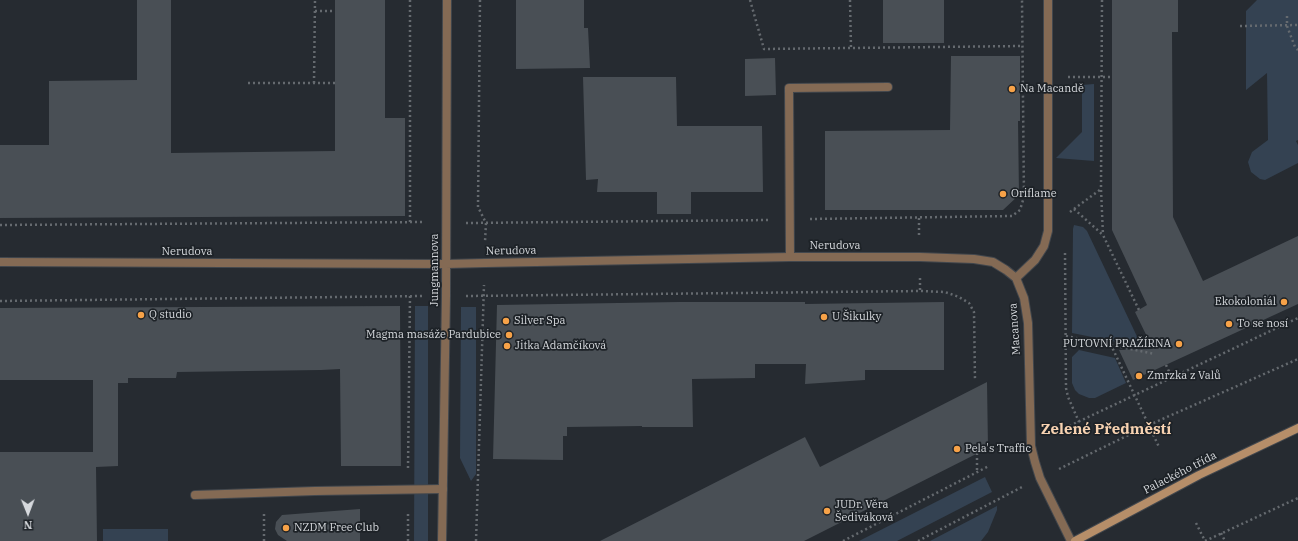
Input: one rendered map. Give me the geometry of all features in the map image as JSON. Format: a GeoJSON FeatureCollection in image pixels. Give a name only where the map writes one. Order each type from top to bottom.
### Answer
{"type":"FeatureCollection","features":[{"type":"Feature","properties":{"kind":"street","name":"Jungmannova"},"geometry":{"type":"LineString","coordinates":[[442,541],[446,264],[447,0]]}},
{"type":"Feature","properties":{"kind":"street"},"geometry":{"type":"LineString","coordinates":[[1016,278],[1034,260],[1044,246],[1048,231],[1048,0]]}},
{"type":"Feature","properties":{"kind":"street"},"geometry":{"type":"LineString","coordinates":[[790,257],[789,88],[888,87]]}},
{"type":"Feature","properties":{"kind":"street","name":"Nerudova"},"geometry":{"type":"LineString","coordinates":[[0,262],[446,264],[790,257],[974,258],[993,262],[1016,278]]}},
{"type":"Feature","properties":{"kind":"street","name":"Macanova"},"geometry":{"type":"LineString","coordinates":[[1016,278],[1024,298],[1028,314],[1031,446],[1040,478],[1071,541]]}},
{"type":"Feature","properties":{"kind":"street","name":"Palackého třída"},"geometry":{"type":"LineString","coordinates":[[1075,541],[1199,475],[1298,428]]}},
{"type":"Feature","properties":{"kind":"street"},"geometry":{"type":"LineString","coordinates":[[195,495],[443,489]]}},
{"type":"Feature","properties":{"kind":"path"},"geometry":{"type":"LineString","coordinates":[[314,83],[315,0]]}},
{"type":"Feature","properties":{"kind":"path"},"geometry":{"type":"LineString","coordinates":[[0,225],[410,222],[410,0]]}},
{"type":"Feature","properties":{"kind":"path"},"geometry":{"type":"LineString","coordinates":[[480,0],[478,207],[486,223],[1012,216],[1020,210],[1024,197],[1022,0]]}},
{"type":"Feature","properties":{"kind":"path"},"geometry":{"type":"LineString","coordinates":[[750,0],[764,49],[1022,46]]}},
{"type":"Feature","properties":{"kind":"path"},"geometry":{"type":"LineString","coordinates":[[850,0],[851,48]]}},
{"type":"Feature","properties":{"kind":"path"},"geometry":{"type":"LineString","coordinates":[[1102,0],[1102,235]]}},
{"type":"Feature","properties":{"kind":"path"},"geometry":{"type":"LineString","coordinates":[[315,11],[335,11]]}},
{"type":"Feature","properties":{"kind":"path"},"geometry":{"type":"LineString","coordinates":[[1287,16],[1287,26],[1295,48],[1298,50]]}},
{"type":"Feature","properties":{"kind":"path"},"geometry":{"type":"LineString","coordinates":[[1240,26],[1298,25]]}},
{"type":"Feature","properties":{"kind":"path"},"geometry":{"type":"LineString","coordinates":[[1048,77],[1112,77]]}},
{"type":"Feature","properties":{"kind":"path"},"geometry":{"type":"LineString","coordinates":[[248,83],[336,83]]}},
{"type":"Feature","properties":{"kind":"path"},"geometry":{"type":"LineString","coordinates":[[1065,215],[1101,189]]}},
{"type":"Feature","properties":{"kind":"path"},"geometry":{"type":"LineString","coordinates":[[1074,209],[1102,235],[1139,310]]}},
{"type":"Feature","properties":{"kind":"path"},"geometry":{"type":"LineString","coordinates":[[1065,246],[1066,388],[1068,397],[1079,422]]}},
{"type":"Feature","properties":{"kind":"path"},"geometry":{"type":"LineString","coordinates":[[476,541],[484,296],[920,291],[946,292],[959,296],[969,303],[974,312],[975,381]]}},
{"type":"Feature","properties":{"kind":"path"},"geometry":{"type":"LineString","coordinates":[[0,301],[410,296],[408,541]]}},
{"type":"Feature","properties":{"kind":"path"},"geometry":{"type":"LineString","coordinates":[[1065,428],[1298,318]]}},
{"type":"Feature","properties":{"kind":"path"},"geometry":{"type":"LineString","coordinates":[[1066,336],[1155,354]]}},
{"type":"Feature","properties":{"kind":"path"},"geometry":{"type":"LineString","coordinates":[[1111,344],[1159,447]]}},
{"type":"Feature","properties":{"kind":"path"},"geometry":{"type":"LineString","coordinates":[[1082,458],[1149,425],[1298,359]]}},
{"type":"Feature","properties":{"kind":"path"},"geometry":{"type":"LineString","coordinates":[[1166,365],[1172,378]]}},
{"type":"Feature","properties":{"kind":"path"},"geometry":{"type":"LineString","coordinates":[[977,453],[978,472]]}},
{"type":"Feature","properties":{"kind":"path"},"geometry":{"type":"LineString","coordinates":[[843,541],[989,466]]}},
{"type":"Feature","properties":{"kind":"path"},"geometry":{"type":"LineString","coordinates":[[264,493],[264,541]]}},
{"type":"Feature","properties":{"kind":"path"},"geometry":{"type":"LineString","coordinates":[[1196,523],[1205,541],[1298,498]]}},
{"type":"Feature","properties":{"kind":"path"},"geometry":{"type":"LineString","coordinates":[[918,541],[990,504]]}},
{"type":"Feature","properties":{"kind":"path"},"geometry":{"type":"LineString","coordinates":[[1221,533],[1225,541]]}},
{"type":"Feature","properties":{"kind":"shaded area"},"geometry":{"type":"Polygon","coordinates":[[[1257,0],[1298,0],[1298,140],[1296,141],[1298,145],[1298,163],[1265,180],[1260,179],[1251,172],[1248,162],[1252,152],[1268,140],[1267,73],[1246,90],[1246,11],[1257,0]]]}},
{"type":"Feature","properties":{"kind":"shaded area"},"geometry":{"type":"Polygon","coordinates":[[[1094,84],[1094,161],[1056,158],[1082,132],[1082,85],[1094,84]]]}},
{"type":"Feature","properties":{"kind":"shaded area"},"geometry":{"type":"Polygon","coordinates":[[[1074,225],[1083,227],[1087,231],[1142,347],[1072,333],[1074,225]]]}},
{"type":"Feature","properties":{"kind":"shaded area"},"geometry":{"type":"Polygon","coordinates":[[[415,306],[428,306],[428,541],[414,541],[415,306]]]}},
{"type":"Feature","properties":{"kind":"shaded area"},"geometry":{"type":"Polygon","coordinates":[[[461,307],[476,307],[476,474],[471,481],[460,458],[461,307]]]}},
{"type":"Feature","properties":{"kind":"shaded area"},"geometry":{"type":"Polygon","coordinates":[[[1079,350],[1115,358],[1126,383],[1095,398],[1089,398],[1079,394],[1075,390],[1072,383],[1072,357],[1079,350]]]}},
{"type":"Feature","properties":{"kind":"shaded area"},"geometry":{"type":"Polygon","coordinates":[[[985,477],[992,492],[897,541],[859,541],[985,477]]]}},
{"type":"Feature","properties":{"kind":"shaded area"},"geometry":{"type":"Polygon","coordinates":[[[997,506],[997,510],[988,532],[981,541],[930,541],[997,506]]]}},
{"type":"Feature","properties":{"kind":"shaded area"},"geometry":{"type":"Polygon","coordinates":[[[103,529],[168,529],[168,541],[103,541],[103,529]]]}},
{"type":"Feature","properties":{"kind":"building"},"geometry":{"type":"Polygon","coordinates":[[[137,0],[171,0],[171,153],[335,151],[335,0],[385,0],[385,118],[405,118],[405,216],[0,218],[0,145],[49,145],[49,81],[137,80],[137,0]]]}},
{"type":"Feature","properties":{"kind":"building"},"geometry":{"type":"Polygon","coordinates":[[[516,0],[584,0],[584,28],[588,28],[590,68],[516,69],[516,0]]]}},
{"type":"Feature","properties":{"kind":"building"},"geometry":{"type":"Polygon","coordinates":[[[883,0],[944,0],[944,43],[883,43],[883,0]]]}},
{"type":"Feature","properties":{"kind":"building"},"geometry":{"type":"Polygon","coordinates":[[[1112,0],[1178,0],[1178,32],[1172,32],[1173,217],[1203,281],[1298,236],[1298,304],[1133,380],[1119,350],[1153,349],[1135,312],[1147,305],[1112,230],[1112,0]]]}},
{"type":"Feature","properties":{"kind":"building"},"geometry":{"type":"Polygon","coordinates":[[[951,56],[1020,56],[1020,121],[1018,121],[1019,195],[1003,210],[825,210],[825,131],[950,130],[951,56]]]}},
{"type":"Feature","properties":{"kind":"building"},"geometry":{"type":"Polygon","coordinates":[[[775,58],[776,95],[745,96],[745,59],[775,58]]]}},
{"type":"Feature","properties":{"kind":"building"},"geometry":{"type":"Polygon","coordinates":[[[583,77],[676,77],[677,126],[762,126],[763,192],[691,192],[691,214],[657,214],[657,192],[597,192],[598,179],[586,180],[583,77]]]}},
{"type":"Feature","properties":{"kind":"building"},"geometry":{"type":"Polygon","coordinates":[[[679,302],[805,302],[805,304],[944,302],[944,370],[865,370],[865,380],[805,384],[806,364],[755,364],[755,378],[692,379],[693,427],[567,427],[567,436],[563,436],[563,460],[493,459],[497,305],[679,302]]]}},
{"type":"Feature","properties":{"kind":"building"},"geometry":{"type":"Polygon","coordinates":[[[400,306],[401,466],[341,466],[340,369],[177,372],[176,378],[128,378],[128,383],[118,383],[118,466],[96,467],[97,541],[0,541],[0,452],[93,452],[93,380],[0,380],[0,308],[400,306]]]}},
{"type":"Feature","properties":{"kind":"building"},"geometry":{"type":"Polygon","coordinates":[[[987,382],[988,448],[804,541],[600,541],[805,437],[820,467],[987,382]]]}},
{"type":"Feature","properties":{"kind":"building"},"geometry":{"type":"Polygon","coordinates":[[[360,509],[360,541],[287,541],[278,535],[275,529],[276,522],[282,515],[360,509]]]}},
{"type":"Feature","properties":{"kind":"place","name":"Na Macandě"},"geometry":{"type":"Point","coordinates":[1012,89]}},
{"type":"Feature","properties":{"kind":"place","name":"Oriflame"},"geometry":{"type":"Point","coordinates":[1003,194]}},
{"type":"Feature","properties":{"kind":"place","name":"Ekokoloniál"},"geometry":{"type":"Point","coordinates":[1284,302]}},
{"type":"Feature","properties":{"kind":"place","name":"Q studio"},"geometry":{"type":"Point","coordinates":[141,315]}},
{"type":"Feature","properties":{"kind":"place","name":"U Šikulky"},"geometry":{"type":"Point","coordinates":[824,317]}},
{"type":"Feature","properties":{"kind":"place","name":"Silver Spa"},"geometry":{"type":"Point","coordinates":[506,321]}},
{"type":"Feature","properties":{"kind":"place","name":"To se nosí"},"geometry":{"type":"Point","coordinates":[1229,324]}},
{"type":"Feature","properties":{"kind":"place","name":"Magma masáže Pardubice"},"geometry":{"type":"Point","coordinates":[509,335]}},
{"type":"Feature","properties":{"kind":"place","name":"PUTOVNÍ PRAŽÍRNA"},"geometry":{"type":"Point","coordinates":[1179,344]}},
{"type":"Feature","properties":{"kind":"place","name":"Jitka Adamčíková"},"geometry":{"type":"Point","coordinates":[507,346]}},
{"type":"Feature","properties":{"kind":"place","name":"Zmrzka z Valů"},"geometry":{"type":"Point","coordinates":[1139,376]}},
{"type":"Feature","properties":{"kind":"place","name":"Pela's Traffic"},"geometry":{"type":"Point","coordinates":[957,449]}},
{"type":"Feature","properties":{"kind":"place","name":"JUDr. Věra Šediváková"},"geometry":{"type":"Point","coordinates":[827,511]}},
{"type":"Feature","properties":{"kind":"place","name":"NZDM Free Club"},"geometry":{"type":"Point","coordinates":[286,528]}},
{"type":"Feature","properties":{"kind":"district","name":"Zelené Předměstí"},"geometry":{"type":"Point","coordinates":[1106,430]}}]}
